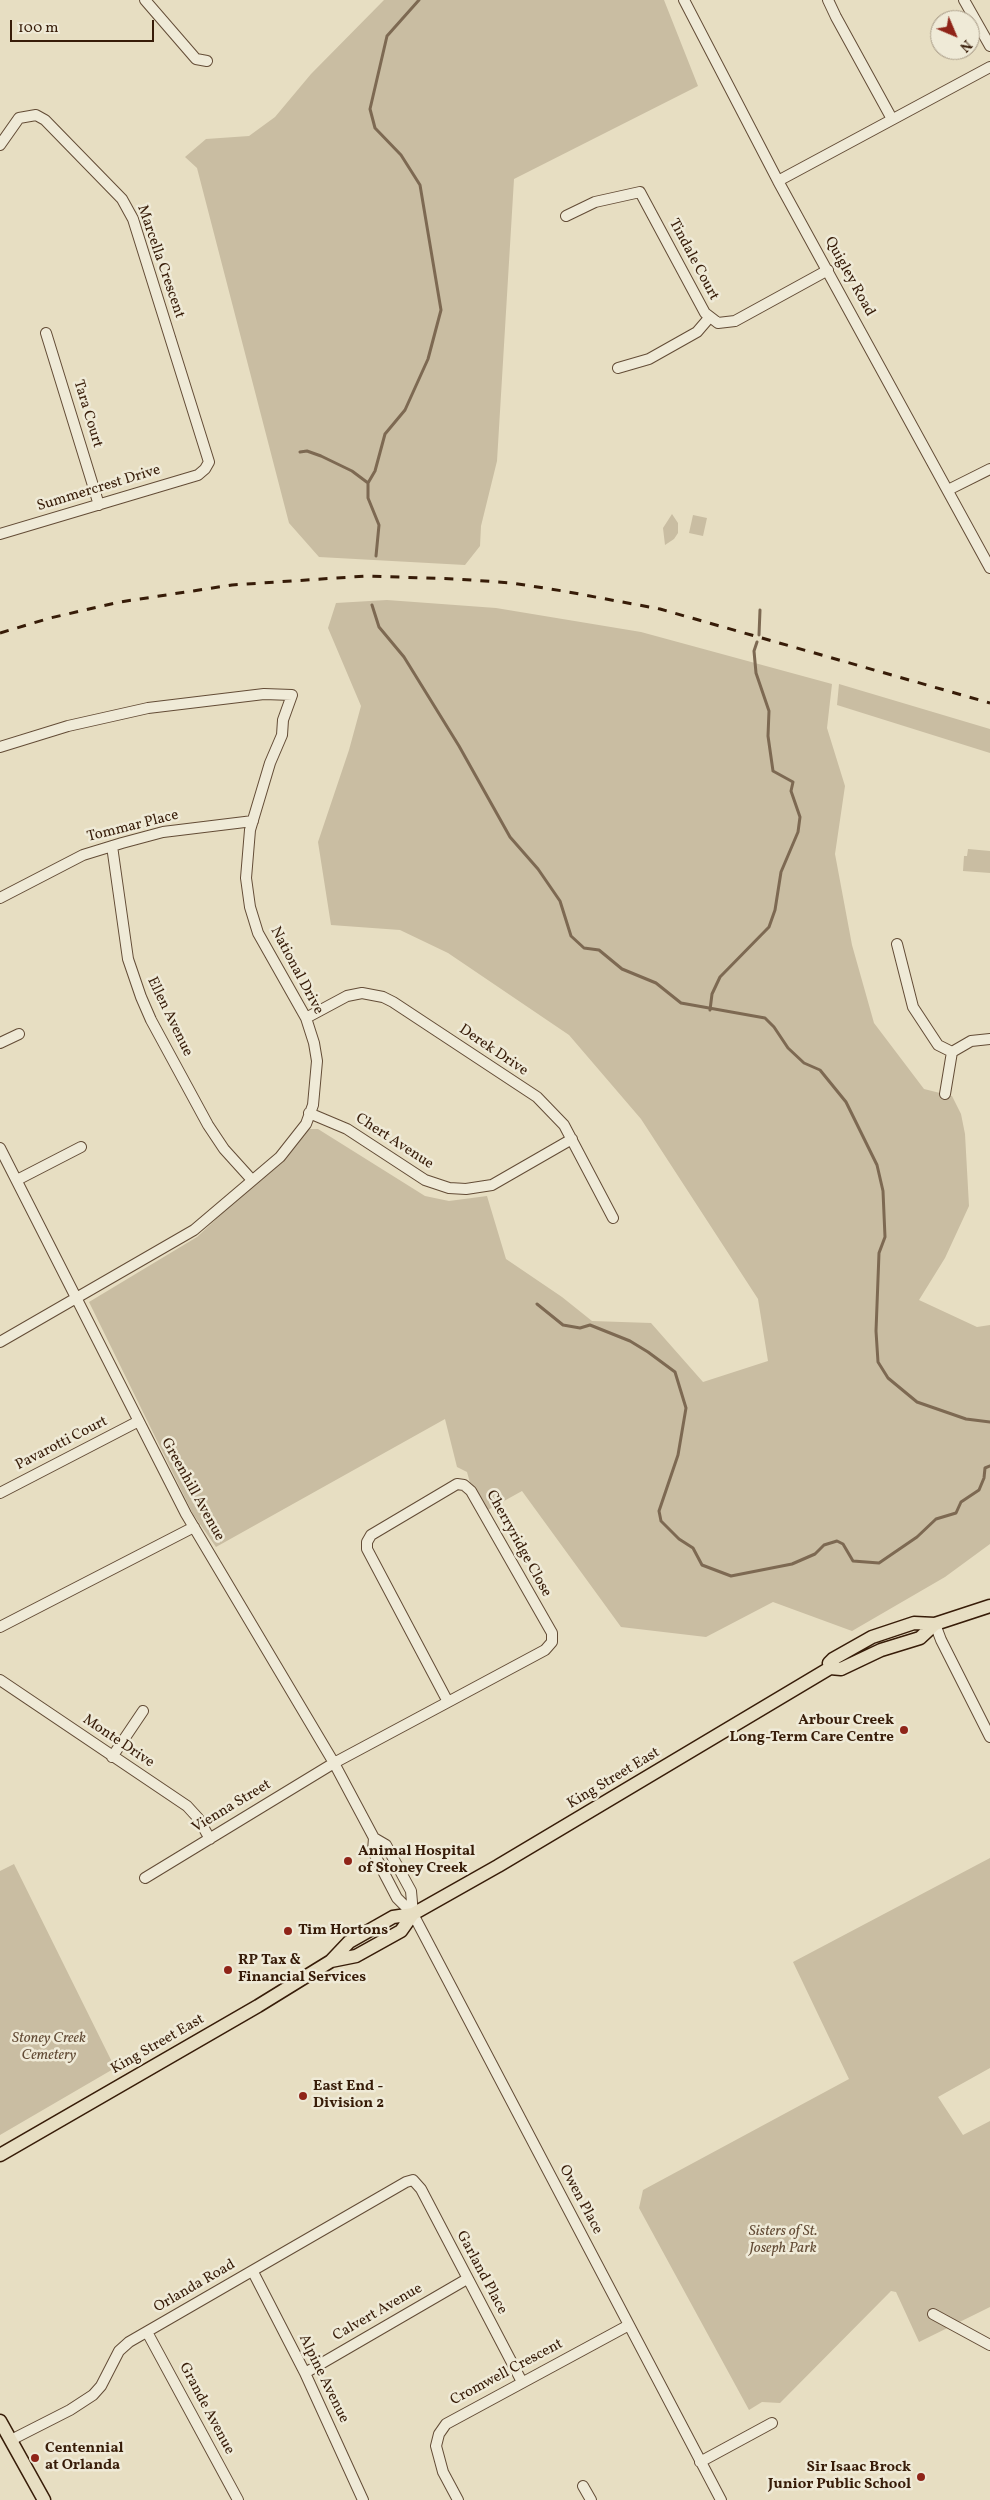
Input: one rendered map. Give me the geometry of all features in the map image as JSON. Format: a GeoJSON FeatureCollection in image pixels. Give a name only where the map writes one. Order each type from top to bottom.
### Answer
{"type":"FeatureCollection","features":[{"type":"Feature","properties":{"kind":"main road","name":"King Street East"},"geometry":{"type":"LineString","coordinates":[[0,2155],[331,1961],[356,1956],[401,1931],[413,1914],[507,1861],[830,1668],[830,1662],[833,1659],[872,1638],[914,1623],[935,1624],[990,1606]]}},
{"type":"Feature","properties":{"kind":"main road"},"geometry":{"type":"LineString","coordinates":[[0,2420],[44,2500]]}},
{"type":"Feature","properties":{"kind":"street"},"geometry":{"type":"LineString","coordinates":[[145,0],[196,59],[207,61]]}},
{"type":"Feature","properties":{"kind":"street","name":"Quigley Road"},"geometry":{"type":"LineString","coordinates":[[684,0],[778,181],[990,568]]}},
{"type":"Feature","properties":{"kind":"street"},"geometry":{"type":"LineString","coordinates":[[828,0],[892,119]]}},
{"type":"Feature","properties":{"kind":"street"},"geometry":{"type":"LineString","coordinates":[[964,0],[990,46]]}},
{"type":"Feature","properties":{"kind":"street"},"geometry":{"type":"LineString","coordinates":[[778,181],[990,67]]}},
{"type":"Feature","properties":{"kind":"street","name":"Marcella Crescent"},"geometry":{"type":"LineString","coordinates":[[0,145],[19,118],[36,115],[45,120],[122,199],[132,218],[209,462],[205,470]]}},
{"type":"Feature","properties":{"kind":"street","name":"Tindale Court"},"geometry":{"type":"LineString","coordinates":[[566,216],[595,202],[640,192],[709,318],[722,324],[735,321],[828,270]]}},
{"type":"Feature","properties":{"kind":"street"},"geometry":{"type":"LineString","coordinates":[[618,368],[649,359],[697,332],[709,318]]}},
{"type":"Feature","properties":{"kind":"street","name":"Tara Court"},"geometry":{"type":"LineString","coordinates":[[46,332],[99,505]]}},
{"type":"Feature","properties":{"kind":"street"},"geometry":{"type":"LineString","coordinates":[[948,490],[990,469]]}},
{"type":"Feature","properties":{"kind":"street","name":"Summercrest Drive"},"geometry":{"type":"LineString","coordinates":[[0,534],[198,475],[205,470]]}},
{"type":"Feature","properties":{"kind":"street","name":"National Drive"},"geometry":{"type":"LineString","coordinates":[[0,747],[68,726],[148,708],[264,694],[292,695],[283,720],[282,735],[270,763],[250,830],[246,868],[250,907],[258,934],[306,1018],[314,1043],[317,1061],[315,1098],[306,1124],[295,1141],[280,1157],[200,1226],[77,1296]]}},
{"type":"Feature","properties":{"kind":"street","name":"Tommar Place"},"geometry":{"type":"LineString","coordinates":[[0,898],[84,855],[112,846],[163,832],[253,821]]}},
{"type":"Feature","properties":{"kind":"street","name":"Ellen Avenue"},"geometry":{"type":"LineString","coordinates":[[112,846],[128,959],[150,1020],[208,1124],[224,1149],[252,1180]]}},
{"type":"Feature","properties":{"kind":"street"},"geometry":{"type":"LineString","coordinates":[[897,944],[913,1007],[938,1046],[952,1052]]}},
{"type":"Feature","properties":{"kind":"street","name":"Derek Drive"},"geometry":{"type":"LineString","coordinates":[[306,1018],[347,996],[362,993],[384,997],[537,1097],[564,1125],[612,1218]]}},
{"type":"Feature","properties":{"kind":"street"},"geometry":{"type":"LineString","coordinates":[[0,1043],[18,1034]]}},
{"type":"Feature","properties":{"kind":"street"},"geometry":{"type":"LineString","coordinates":[[952,1052],[971,1041],[990,1039]]}},
{"type":"Feature","properties":{"kind":"street"},"geometry":{"type":"LineString","coordinates":[[945,1094],[952,1052]]}},
{"type":"Feature","properties":{"kind":"street","name":"Chert Avenue"},"geometry":{"type":"LineString","coordinates":[[309,1113],[347,1129],[425,1180],[449,1188],[466,1190],[492,1185],[572,1139]]}},
{"type":"Feature","properties":{"kind":"street"},"geometry":{"type":"LineString","coordinates":[[17,1180],[81,1147]]}},
{"type":"Feature","properties":{"kind":"street","name":"Greenhill Avenue"},"geometry":{"type":"LineString","coordinates":[[0,1148],[77,1296],[138,1422],[194,1527],[334,1762],[374,1838],[386,1845],[411,1891],[413,1914]]}},
{"type":"Feature","properties":{"kind":"street"},"geometry":{"type":"LineString","coordinates":[[0,1342],[77,1296]]}},
{"type":"Feature","properties":{"kind":"street","name":"Pavarotti Court"},"geometry":{"type":"LineString","coordinates":[[0,1493],[138,1422]]}},
{"type":"Feature","properties":{"kind":"street","name":"Cherryridge Close"},"geometry":{"type":"LineString","coordinates":[[334,1762],[448,1702],[545,1650],[552,1642],[552,1634],[471,1491],[464,1485],[457,1484],[372,1535],[367,1542],[367,1549],[448,1702]]}},
{"type":"Feature","properties":{"kind":"street"},"geometry":{"type":"LineString","coordinates":[[0,1627],[194,1527]]}},
{"type":"Feature","properties":{"kind":"street"},"geometry":{"type":"LineString","coordinates":[[935,1624],[990,1737]]}},
{"type":"Feature","properties":{"kind":"street","name":"Monte Drive"},"geometry":{"type":"LineString","coordinates":[[0,1680],[187,1806],[198,1818],[210,1839]]}},
{"type":"Feature","properties":{"kind":"street"},"geometry":{"type":"LineString","coordinates":[[112,1757],[143,1711]]}},
{"type":"Feature","properties":{"kind":"street","name":"Vienna Street"},"geometry":{"type":"LineString","coordinates":[[145,1878],[334,1762]]}},
{"type":"Feature","properties":{"kind":"street","name":"Greenhill Avenue"},"geometry":{"type":"LineString","coordinates":[[374,1838],[373,1851],[385,1875],[397,1898],[413,1914]]}},
{"type":"Feature","properties":{"kind":"street","name":"Owen Place"},"geometry":{"type":"LineString","coordinates":[[413,1914],[721,2500]]}},
{"type":"Feature","properties":{"kind":"street","name":"Orlanda Road"},"geometry":{"type":"LineString","coordinates":[[11,2440],[70,2410],[94,2395],[101,2386],[119,2351],[129,2342],[399,2186],[413,2180]]}},
{"type":"Feature","properties":{"kind":"street","name":"Garland Place"},"geometry":{"type":"LineString","coordinates":[[413,2180],[421,2189],[522,2382]]}},
{"type":"Feature","properties":{"kind":"street","name":"Alpine Avenue"},"geometry":{"type":"LineString","coordinates":[[252,2272],[305,2373],[363,2500]]}},
{"type":"Feature","properties":{"kind":"street","name":"Calvert Avenue"},"geometry":{"type":"LineString","coordinates":[[305,2373],[467,2279]]}},
{"type":"Feature","properties":{"kind":"street"},"geometry":{"type":"LineString","coordinates":[[933,2314],[990,2345]]}},
{"type":"Feature","properties":{"kind":"street","name":"Cromwell Crescent"},"geometry":{"type":"LineString","coordinates":[[458,2500],[439,2460],[436,2446],[439,2434],[446,2424],[629,2325]]}},
{"type":"Feature","properties":{"kind":"street","name":"Grande Avenue"},"geometry":{"type":"LineString","coordinates":[[147,2332],[238,2500]]}},
{"type":"Feature","properties":{"kind":"street"},"geometry":{"type":"LineString","coordinates":[[700,2462],[772,2423]]}},
{"type":"Feature","properties":{"kind":"street"},"geometry":{"type":"LineString","coordinates":[[583,2486],[591,2500]]}},
{"type":"Feature","properties":{"kind":"green space"},"geometry":{"type":"Polygon","coordinates":[[[384,0],[664,0],[698,86],[514,179],[497,461],[481,526],[480,546],[465,565],[319,557],[289,523],[197,168],[185,157],[206,139],[249,136],[275,117],[311,74],[384,0]]]}},
{"type":"Feature","properties":{"kind":"green space"},"geometry":{"type":"Polygon","coordinates":[[[672,514],[678,523],[678,533],[674,539],[665,545],[663,528],[672,514]]]}},
{"type":"Feature","properties":{"kind":"green space"},"geometry":{"type":"Polygon","coordinates":[[[693,515],[707,518],[703,536],[689,533],[693,515]]]}},
{"type":"Feature","properties":{"kind":"green space"},"geometry":{"type":"Polygon","coordinates":[[[387,600],[496,608],[641,632],[832,684],[827,728],[845,786],[835,854],[852,945],[874,1023],[924,1089],[952,1096],[961,1114],[965,1134],[969,1206],[945,1258],[919,1300],[977,1327],[990,1325],[990,1544],[945,1577],[852,1631],[773,1602],[706,1637],[621,1627],[522,1491],[486,1511],[472,1490],[467,1472],[457,1467],[445,1419],[216,1547],[193,1514],[89,1302],[197,1237],[290,1150],[303,1129],[318,1129],[425,1196],[449,1201],[487,1196],[506,1259],[562,1297],[592,1321],[651,1323],[703,1382],[768,1361],[758,1299],[641,1119],[569,1035],[448,953],[400,930],[331,925],[318,842],[349,750],[361,706],[328,628],[336,603],[387,600]]]}},
{"type":"Feature","properties":{"kind":"green space"},"geometry":{"type":"Polygon","coordinates":[[[839,684],[990,729],[990,753],[837,705],[839,684]]]}},
{"type":"Feature","properties":{"kind":"green space"},"geometry":{"type":"Polygon","coordinates":[[[968,849],[990,851],[990,873],[963,871],[964,856],[967,856],[968,849]]]}},
{"type":"Feature","properties":{"kind":"green space","name":"Sisters of St. Joseph Park"},"geometry":{"type":"Polygon","coordinates":[[[990,1858],[990,2068],[938,2097],[963,2135],[990,2121],[990,2307],[919,2342],[896,2292],[891,2291],[780,2403],[762,2402],[749,2410],[639,2208],[643,2190],[849,2079],[793,1962],[990,1858]]]}},
{"type":"Feature","properties":{"kind":"green space","name":"Stoney Creek Cemetery"},"geometry":{"type":"Polygon","coordinates":[[[14,1864],[115,2068],[0,2135],[0,1871],[14,1864]]]}},
{"type":"Feature","properties":{"kind":"waterway"},"geometry":{"type":"LineString","coordinates":[[376,556],[379,525],[368,498],[368,483],[375,471],[385,434],[405,410],[428,359],[441,310],[420,185],[401,155],[375,128],[370,109],[387,36],[419,0]]}},
{"type":"Feature","properties":{"kind":"waterway"},"geometry":{"type":"LineString","coordinates":[[300,452],[307,451],[321,456],[352,471],[368,483]]}},
{"type":"Feature","properties":{"kind":"waterway"},"geometry":{"type":"LineString","coordinates":[[372,605],[379,627],[404,657],[459,746],[510,837],[538,869],[560,901],[571,936],[584,948],[599,950],[622,969],[656,983],[681,1003],[765,1018],[774,1027],[788,1048],[804,1063],[820,1070],[846,1102],[877,1165],[883,1191],[885,1237],[879,1253],[876,1331],[878,1362],[888,1378],[917,1402],[966,1419],[990,1422]]}},
{"type":"Feature","properties":{"kind":"waterway"},"geometry":{"type":"LineString","coordinates":[[759,635],[760,610]]}},
{"type":"Feature","properties":{"kind":"waterway"},"geometry":{"type":"LineString","coordinates":[[710,1010],[712,994],[720,977],[769,927],[775,910],[781,872],[798,832],[800,817],[791,791],[793,782],[773,771],[768,736],[769,711],[756,673],[754,651],[757,642]]}},
{"type":"Feature","properties":{"kind":"waterway"},"geometry":{"type":"LineString","coordinates":[[537,1304],[563,1325],[580,1328],[590,1325],[630,1341],[675,1372],[686,1408],[678,1455],[659,1511],[661,1521],[679,1539],[693,1548],[702,1565],[731,1576],[792,1564],[815,1554],[824,1545],[837,1541],[843,1544],[853,1561],[879,1563],[917,1537],[936,1519],[956,1513],[961,1502],[979,1490],[984,1478],[985,1468],[990,1466]]}},
{"type":"Feature","properties":{"kind":"railway"},"geometry":{"type":"LineString","coordinates":[[0,633],[50,618],[120,602],[232,585],[366,576],[457,579],[512,583],[660,609],[990,703]]}},
{"type":"Feature","properties":{"kind":"place","name":"Arbour Creek Long-Term Care Centre"},"geometry":{"type":"Point","coordinates":[904,1730]}},
{"type":"Feature","properties":{"kind":"place","name":"Animal Hospital of Stoney Creek"},"geometry":{"type":"Point","coordinates":[348,1861]}},
{"type":"Feature","properties":{"kind":"place","name":"Tim Hortons"},"geometry":{"type":"Point","coordinates":[288,1931]}},
{"type":"Feature","properties":{"kind":"place","name":"RP Tax & Financial Services"},"geometry":{"type":"Point","coordinates":[228,1970]}},
{"type":"Feature","properties":{"kind":"place","name":"East End - Division 2"},"geometry":{"type":"Point","coordinates":[303,2096]}},
{"type":"Feature","properties":{"kind":"place","name":"Centennial at Orlanda"},"geometry":{"type":"Point","coordinates":[35,2458]}},
{"type":"Feature","properties":{"kind":"place","name":"Sir Isaac Brock Junior Public School"},"geometry":{"type":"Point","coordinates":[921,2477]}}]}
